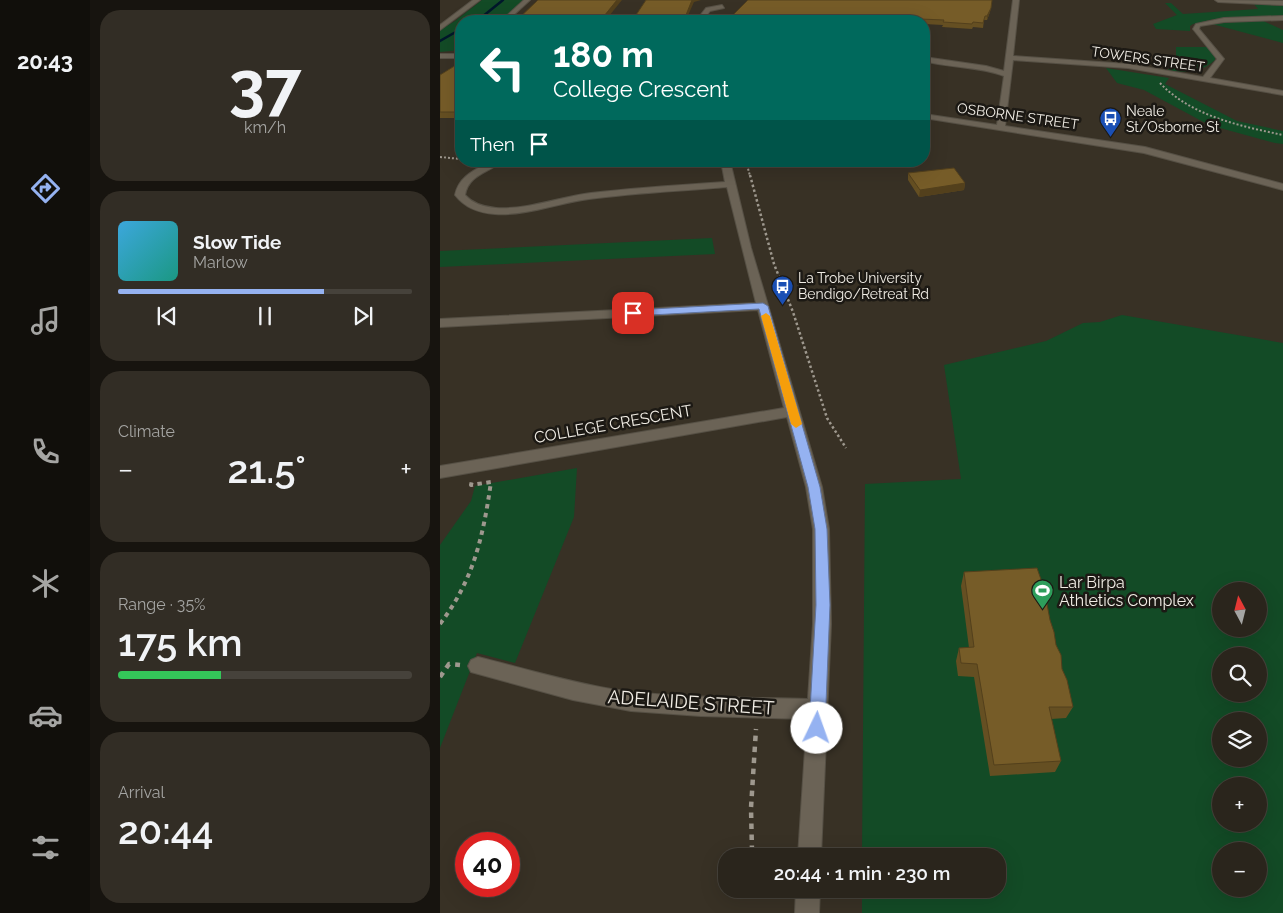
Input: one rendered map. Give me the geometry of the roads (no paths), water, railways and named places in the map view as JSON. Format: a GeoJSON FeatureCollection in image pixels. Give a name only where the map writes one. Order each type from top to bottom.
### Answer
{"type":"FeatureCollection","features":[{"type":"Feature","properties":{"kind":"street"},"geometry":{"type":"LineString","coordinates":[[458,15],[477,0]]}},
{"type":"Feature","properties":{"kind":"street"},"geometry":{"type":"LineString","coordinates":[[511,15],[527,0]]}},
{"type":"Feature","properties":{"kind":"street"},"geometry":{"type":"LineString","coordinates":[[714,15],[728,0]]}},
{"type":"Feature","properties":{"kind":"street"},"geometry":{"type":"LineString","coordinates":[[1218,0],[1283,3]]}},
{"type":"Feature","properties":{"kind":"street"},"geometry":{"type":"LineString","coordinates":[[1000,128],[1004,117],[1015,1]]}},
{"type":"Feature","properties":{"kind":"street"},"geometry":{"type":"LineString","coordinates":[[703,15],[708,9],[722,7]]}},
{"type":"Feature","properties":{"kind":"street"},"geometry":{"type":"LineString","coordinates":[[440,17],[455,17]]}},
{"type":"Feature","properties":{"kind":"street"},"geometry":{"type":"LineString","coordinates":[[440,28],[455,18]]}},
{"type":"Feature","properties":{"kind":"street"},"geometry":{"type":"LineString","coordinates":[[1205,79],[1221,58],[1200,36],[1196,29],[1198,25],[1224,20],[1283,18]]}},
{"type":"Feature","properties":{"kind":"street"},"geometry":{"type":"LineString","coordinates":[[440,56],[455,56]]}},
{"type":"Feature","properties":{"kind":"street","name":"TOWERS STREET"},"geometry":{"type":"LineString","coordinates":[[968,65],[990,64],[1009,59],[1117,64],[1283,93]]}},
{"type":"Feature","properties":{"kind":"street"},"geometry":{"type":"LineString","coordinates":[[930,61],[990,68],[1007,75]]}},
{"type":"Feature","properties":{"kind":"street","name":"OSBORNE STREET"},"geometry":{"type":"LineString","coordinates":[[930,117],[1145,150],[1283,187]]}},
{"type":"Feature","properties":{"kind":"street"},"geometry":{"type":"LineString","coordinates":[[487,167],[473,175],[463,184],[460,194],[466,202],[486,210],[511,211],[532,209],[589,196],[730,184]]}},
{"type":"Feature","properties":{"kind":"street"},"geometry":{"type":"LineString","coordinates":[[726,167],[814,487],[821,529],[823,605],[810,848]]}},
{"type":"Feature","properties":{"kind":"street"},"geometry":{"type":"LineString","coordinates":[[440,323],[763,306]]}},
{"type":"Feature","properties":{"kind":"street","name":"COLLEGE CRESCENT"},"geometry":{"type":"LineString","coordinates":[[440,472],[793,411]]}},
{"type":"Feature","properties":{"kind":"street","name":"ADELAIDE STREET"},"geometry":{"type":"LineString","coordinates":[[478,666],[630,701],[818,709]]}},
{"type":"Feature","properties":{"kind":"street"},"geometry":{"type":"LineString","coordinates":[[807,913],[808,898]]}},
{"type":"Feature","properties":{"kind":"waterway"},"geometry":{"type":"LineString","coordinates":[[484,15],[503,0]]}},
{"type":"Feature","properties":{"kind":"waterway"},"geometry":{"type":"LineString","coordinates":[[440,41],[455,32]]}},
{"type":"Feature","properties":{"kind":"place","name":"Neale St/Osborne St"},"geometry":{"type":"Point","coordinates":[1110,138]}},
{"type":"Feature","properties":{"kind":"place","name":"La Trobe University Bendigo/Retreat Rd"},"geometry":{"type":"Point","coordinates":[782,305]}},
{"type":"Feature","properties":{"kind":"place","name":"Lar Birpa Athletics Complex"},"geometry":{"type":"Point","coordinates":[1043,610]}}]}
